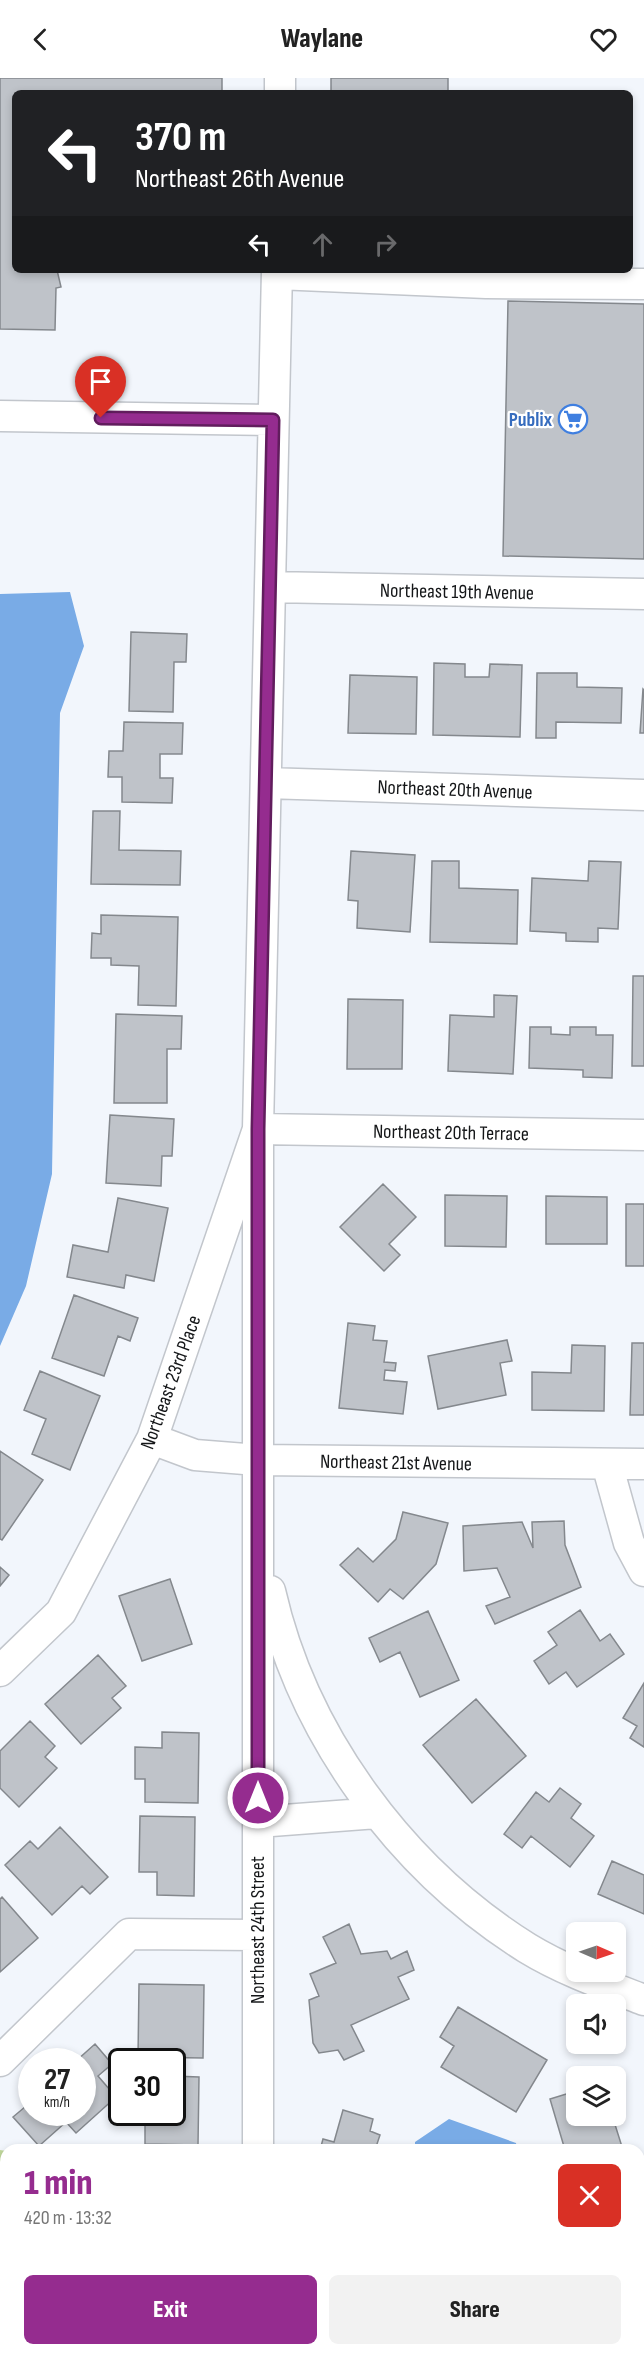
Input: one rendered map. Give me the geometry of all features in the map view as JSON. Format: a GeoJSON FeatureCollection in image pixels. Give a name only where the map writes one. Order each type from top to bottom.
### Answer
{"type":"FeatureCollection","features":[{"type":"Feature","properties":{"kind":"street","name":"Northeast 24th Street"},"geometry":{"type":"LineString","coordinates":[[258,2144],[258,1129],[277,273]]}},
{"type":"Feature","properties":{"kind":"street"},"geometry":{"type":"LineString","coordinates":[[296,273],[486,283],[644,284]]}},
{"type":"Feature","properties":{"kind":"street"},"geometry":{"type":"LineString","coordinates":[[0,416],[273,420]]}},
{"type":"Feature","properties":{"kind":"street","name":"Northeast 19th Avenue"},"geometry":{"type":"LineString","coordinates":[[270,587],[644,594]]}},
{"type":"Feature","properties":{"kind":"street","name":"Northeast 20th Avenue"},"geometry":{"type":"LineString","coordinates":[[266,783],[644,795]]}},
{"type":"Feature","properties":{"kind":"street","name":"Northeast 20th Terrace"},"geometry":{"type":"LineString","coordinates":[[258,1129],[644,1135]]}},
{"type":"Feature","properties":{"kind":"street","name":"Northeast 23rd Place"},"geometry":{"type":"LineString","coordinates":[[0,1671],[61,1612],[152,1439],[258,1129]]}},
{"type":"Feature","properties":{"kind":"street","name":"Northeast 21st Avenue"},"geometry":{"type":"LineString","coordinates":[[152,1439],[195,1455],[257,1460],[644,1464]]}},
{"type":"Feature","properties":{"kind":"street"},"geometry":{"type":"LineString","coordinates":[[607,1464],[629,1543],[644,1571]]}},
{"type":"Feature","properties":{"kind":"street"},"geometry":{"type":"LineString","coordinates":[[257,1520],[278,1626],[306,1699],[343,1767],[377,1813],[450,1891],[528,1948],[596,1982],[644,2000]]}},
{"type":"Feature","properties":{"kind":"street"},"geometry":{"type":"LineString","coordinates":[[258,1822],[377,1813]]}},
{"type":"Feature","properties":{"kind":"street"},"geometry":{"type":"LineString","coordinates":[[0,2061],[129,1934],[257,1935]]}},
{"type":"Feature","properties":{"kind":"water"},"geometry":{"type":"Polygon","coordinates":[[[70,592],[84,646],[60,713],[52,1174],[26,1286],[0,1346],[0,594],[70,592]]]}},
{"type":"Feature","properties":{"kind":"water"},"geometry":{"type":"Polygon","coordinates":[[[449,2119],[516,2144],[415,2144],[449,2119]]]}},
{"type":"Feature","properties":{"kind":"building"},"geometry":{"type":"Polygon","coordinates":[[[0,78],[222,78],[222,90],[12,90],[12,273],[58,273],[61,287],[56,288],[55,330],[0,329],[0,78]]]}},
{"type":"Feature","properties":{"kind":"building"},"geometry":{"type":"Polygon","coordinates":[[[331,78],[448,78],[448,90],[331,90],[331,78]]]}},
{"type":"Feature","properties":{"kind":"building"},"geometry":{"type":"Polygon","coordinates":[[[508,301],[644,304],[644,559],[503,556],[508,301]]]}},
{"type":"Feature","properties":{"kind":"building"},"geometry":{"type":"Polygon","coordinates":[[[131,632],[187,634],[186,662],[174,662],[173,712],[129,711],[131,632]]]}},
{"type":"Feature","properties":{"kind":"building"},"geometry":{"type":"Polygon","coordinates":[[[434,663],[465,664],[465,677],[489,677],[490,664],[522,665],[520,737],[433,735],[434,663]]]}},
{"type":"Feature","properties":{"kind":"building"},"geometry":{"type":"Polygon","coordinates":[[[537,673],[577,673],[577,687],[622,688],[621,723],[556,722],[556,738],[536,738],[537,673]]]}},
{"type":"Feature","properties":{"kind":"building"},"geometry":{"type":"Polygon","coordinates":[[[350,675],[417,677],[416,734],[348,733],[350,675]]]}},
{"type":"Feature","properties":{"kind":"building"},"geometry":{"type":"Polygon","coordinates":[[[643,689],[644,733],[640,733],[643,689]]]}},
{"type":"Feature","properties":{"kind":"building"},"geometry":{"type":"Polygon","coordinates":[[[124,722],[183,723],[182,754],[160,754],[160,778],[173,778],[172,803],[122,802],[122,777],[108,777],[109,751],[123,751],[124,722]]]}},
{"type":"Feature","properties":{"kind":"building"},"geometry":{"type":"Polygon","coordinates":[[[93,811],[120,811],[119,850],[181,851],[180,885],[91,884],[93,811]]]}},
{"type":"Feature","properties":{"kind":"building"},"geometry":{"type":"Polygon","coordinates":[[[351,851],[415,855],[410,932],[357,928],[358,901],[348,900],[351,851]]]}},
{"type":"Feature","properties":{"kind":"building"},"geometry":{"type":"Polygon","coordinates":[[[432,861],[459,861],[459,888],[518,890],[517,944],[430,942],[432,861]]]}},
{"type":"Feature","properties":{"kind":"building"},"geometry":{"type":"Polygon","coordinates":[[[589,861],[621,862],[618,929],[598,928],[598,942],[566,941],[566,933],[530,931],[532,878],[588,881],[589,861]]]}},
{"type":"Feature","properties":{"kind":"building"},"geometry":{"type":"Polygon","coordinates":[[[101,915],[178,917],[176,1006],[138,1005],[139,966],[111,965],[111,958],[91,958],[92,933],[101,934],[101,915]]]}},
{"type":"Feature","properties":{"kind":"building"},"geometry":{"type":"Polygon","coordinates":[[[633,976],[644,976],[644,1066],[632,1066],[633,976]]]}},
{"type":"Feature","properties":{"kind":"building"},"geometry":{"type":"Polygon","coordinates":[[[494,995],[517,996],[513,1074],[448,1071],[450,1015],[494,1017],[494,995]]]}},
{"type":"Feature","properties":{"kind":"building"},"geometry":{"type":"Polygon","coordinates":[[[348,999],[403,1000],[402,1069],[347,1069],[348,999]]]}},
{"type":"Feature","properties":{"kind":"building"},"geometry":{"type":"Polygon","coordinates":[[[116,1014],[182,1016],[181,1049],[167,1049],[167,1103],[114,1103],[116,1014]]]}},
{"type":"Feature","properties":{"kind":"building"},"geometry":{"type":"Polygon","coordinates":[[[530,1027],[551,1027],[551,1034],[570,1035],[570,1027],[596,1027],[596,1035],[613,1035],[612,1078],[583,1077],[583,1070],[529,1068],[530,1027]]]}},
{"type":"Feature","properties":{"kind":"building"},"geometry":{"type":"Polygon","coordinates":[[[110,1115],[174,1119],[172,1156],[162,1156],[161,1186],[106,1183],[110,1115]]]}},
{"type":"Feature","properties":{"kind":"building"},"geometry":{"type":"Polygon","coordinates":[[[383,1184],[416,1217],[389,1244],[400,1255],[384,1271],[340,1227],[383,1184]]]}},
{"type":"Feature","properties":{"kind":"building"},"geometry":{"type":"Polygon","coordinates":[[[445,1195],[507,1196],[506,1247],[445,1246],[445,1195]]]}},
{"type":"Feature","properties":{"kind":"building"},"geometry":{"type":"Polygon","coordinates":[[[546,1196],[607,1197],[607,1244],[546,1244],[546,1196]]]}},
{"type":"Feature","properties":{"kind":"building"},"geometry":{"type":"Polygon","coordinates":[[[118,1198],[168,1208],[154,1281],[126,1275],[124,1288],[67,1277],[73,1245],[108,1252],[118,1198]]]}},
{"type":"Feature","properties":{"kind":"building"},"geometry":{"type":"Polygon","coordinates":[[[626,1204],[644,1204],[644,1266],[626,1266],[626,1204]]]}},
{"type":"Feature","properties":{"kind":"building"},"geometry":{"type":"Polygon","coordinates":[[[74,1295],[138,1318],[130,1341],[118,1336],[104,1376],[52,1358],[74,1295]]]}},
{"type":"Feature","properties":{"kind":"building"},"geometry":{"type":"Polygon","coordinates":[[[348,1323],[375,1326],[373,1340],[387,1341],[384,1362],[396,1363],[395,1371],[385,1370],[384,1380],[407,1382],[403,1414],[339,1408],[348,1323]]]}},
{"type":"Feature","properties":{"kind":"building"},"geometry":{"type":"Polygon","coordinates":[[[507,1340],[512,1361],[500,1363],[506,1395],[438,1409],[428,1356],[507,1340]]]}},
{"type":"Feature","properties":{"kind":"building"},"geometry":{"type":"Polygon","coordinates":[[[632,1343],[644,1343],[644,1415],[630,1415],[632,1343]]]}},
{"type":"Feature","properties":{"kind":"building"},"geometry":{"type":"Polygon","coordinates":[[[572,1345],[605,1346],[604,1411],[532,1410],[532,1372],[571,1373],[572,1345]]]}},
{"type":"Feature","properties":{"kind":"building"},"geometry":{"type":"Polygon","coordinates":[[[40,1371],[100,1396],[70,1470],[32,1454],[46,1419],[24,1410],[40,1371]]]}},
{"type":"Feature","properties":{"kind":"building"},"geometry":{"type":"Polygon","coordinates":[[[0,1451],[43,1480],[2,1540],[0,1539],[0,1451]]]}},
{"type":"Feature","properties":{"kind":"building"},"geometry":{"type":"Polygon","coordinates":[[[403,1512],[448,1523],[436,1564],[403,1599],[390,1589],[378,1602],[340,1565],[358,1548],[373,1562],[396,1539],[403,1512]]]}},
{"type":"Feature","properties":{"kind":"building"},"geometry":{"type":"Polygon","coordinates":[[[564,1521],[565,1545],[581,1587],[495,1624],[486,1606],[510,1597],[497,1568],[464,1571],[463,1526],[522,1522],[533,1548],[532,1522],[564,1521]]]}},
{"type":"Feature","properties":{"kind":"building"},"geometry":{"type":"Polygon","coordinates":[[[0,1567],[9,1575],[0,1586],[0,1567]]]}},
{"type":"Feature","properties":{"kind":"building"},"geometry":{"type":"Polygon","coordinates":[[[170,1579],[192,1644],[142,1661],[119,1596],[170,1579]]]}},
{"type":"Feature","properties":{"kind":"building"},"geometry":{"type":"Polygon","coordinates":[[[580,1610],[600,1641],[610,1634],[624,1654],[577,1687],[566,1672],[549,1684],[534,1661],[557,1645],[548,1632],[580,1610]]]}},
{"type":"Feature","properties":{"kind":"building"},"geometry":{"type":"Polygon","coordinates":[[[428,1611],[459,1680],[420,1697],[400,1652],[380,1662],[369,1638],[428,1611]]]}},
{"type":"Feature","properties":{"kind":"building"},"geometry":{"type":"Polygon","coordinates":[[[98,1655],[126,1686],[112,1698],[121,1708],[81,1744],[45,1704],[98,1655]]]}},
{"type":"Feature","properties":{"kind":"building"},"geometry":{"type":"Polygon","coordinates":[[[644,1683],[644,1747],[630,1738],[637,1726],[623,1718],[644,1683]]]}},
{"type":"Feature","properties":{"kind":"building"},"geometry":{"type":"Polygon","coordinates":[[[476,1699],[526,1756],[472,1803],[423,1745],[476,1699]]]}},
{"type":"Feature","properties":{"kind":"building"},"geometry":{"type":"Polygon","coordinates":[[[30,1721],[55,1746],[45,1757],[57,1768],[19,1807],[0,1788],[0,1751],[30,1721]]]}},
{"type":"Feature","properties":{"kind":"building"},"geometry":{"type":"Polygon","coordinates":[[[162,1732],[199,1733],[198,1803],[145,1802],[145,1779],[135,1779],[135,1747],[162,1748],[162,1732]]]}},
{"type":"Feature","properties":{"kind":"building"},"geometry":{"type":"Polygon","coordinates":[[[560,1788],[581,1804],[571,1818],[594,1836],[570,1867],[531,1836],[522,1848],[504,1834],[536,1792],[549,1802],[560,1788]]]}},
{"type":"Feature","properties":{"kind":"building"},"geometry":{"type":"Polygon","coordinates":[[[140,1816],[195,1817],[194,1896],[157,1895],[157,1872],[139,1872],[140,1816]]]}},
{"type":"Feature","properties":{"kind":"building"},"geometry":{"type":"Polygon","coordinates":[[[60,1827],[108,1877],[90,1894],[82,1886],[52,1915],[5,1865],[30,1841],[38,1849],[60,1827]]]}},
{"type":"Feature","properties":{"kind":"building"},"geometry":{"type":"Polygon","coordinates":[[[612,1861],[644,1875],[644,1914],[598,1894],[612,1861]]]}},
{"type":"Feature","properties":{"kind":"building"},"geometry":{"type":"Polygon","coordinates":[[[2,1897],[38,1938],[0,1972],[0,1899],[2,1897]]]}},
{"type":"Feature","properties":{"kind":"building"},"geometry":{"type":"Polygon","coordinates":[[[349,1924],[361,1954],[387,1951],[391,1959],[407,1951],[414,1970],[398,1977],[409,1999],[351,2025],[364,2051],[344,2060],[338,2050],[319,2053],[313,2043],[309,2000],[319,1996],[310,1974],[336,1963],[323,1937],[349,1924]]]}},
{"type":"Feature","properties":{"kind":"building"},"geometry":{"type":"Polygon","coordinates":[[[139,1984],[204,1985],[203,2058],[186,2058],[186,2048],[138,2048],[139,1984]]]}},
{"type":"Feature","properties":{"kind":"building"},"geometry":{"type":"Polygon","coordinates":[[[458,2007],[547,2060],[516,2112],[441,2067],[454,2046],[440,2037],[458,2007]]]}},
{"type":"Feature","properties":{"kind":"building"},"geometry":{"type":"Polygon","coordinates":[[[95,2044],[108,2059],[108,2067],[98,2076],[108,2088],[108,2104],[96,2115],[96,2048],[91,2048],[95,2044]]]}},
{"type":"Feature","properties":{"kind":"building"},"geometry":{"type":"Polygon","coordinates":[[[186,2077],[199,2077],[198,2144],[145,2144],[145,2126],[186,2126],[186,2077]]]}},
{"type":"Feature","properties":{"kind":"building"},"geometry":{"type":"Polygon","coordinates":[[[566,2094],[566,2126],[615,2126],[621,2144],[563,2144],[550,2099],[566,2094]]]}},
{"type":"Feature","properties":{"kind":"building"},"geometry":{"type":"Polygon","coordinates":[[[343,2110],[373,2119],[370,2131],[380,2135],[377,2144],[322,2144],[323,2139],[334,2142],[343,2110]]]}},
{"type":"Feature","properties":{"kind":"building"},"geometry":{"type":"Polygon","coordinates":[[[18,2113],[18,2123],[13,2117],[18,2113]]]}},
{"type":"Feature","properties":{"kind":"building"},"geometry":{"type":"Polygon","coordinates":[[[21,2126],[62,2126],[41,2144],[37,2144],[21,2126]]]}},
{"type":"Feature","properties":{"kind":"building"},"geometry":{"type":"Polygon","coordinates":[[[70,2126],[84,2126],[76,2133],[70,2126]]]}},
{"type":"Feature","properties":{"kind":"place","name":"Publix"},"geometry":{"type":"Point","coordinates":[573,419]}},
{"type":"Feature","properties":{"kind":"route"},"geometry":{"type":"LineString","coordinates":[[101,418],[273,420],[258,1129],[258,1798]]}}]}
